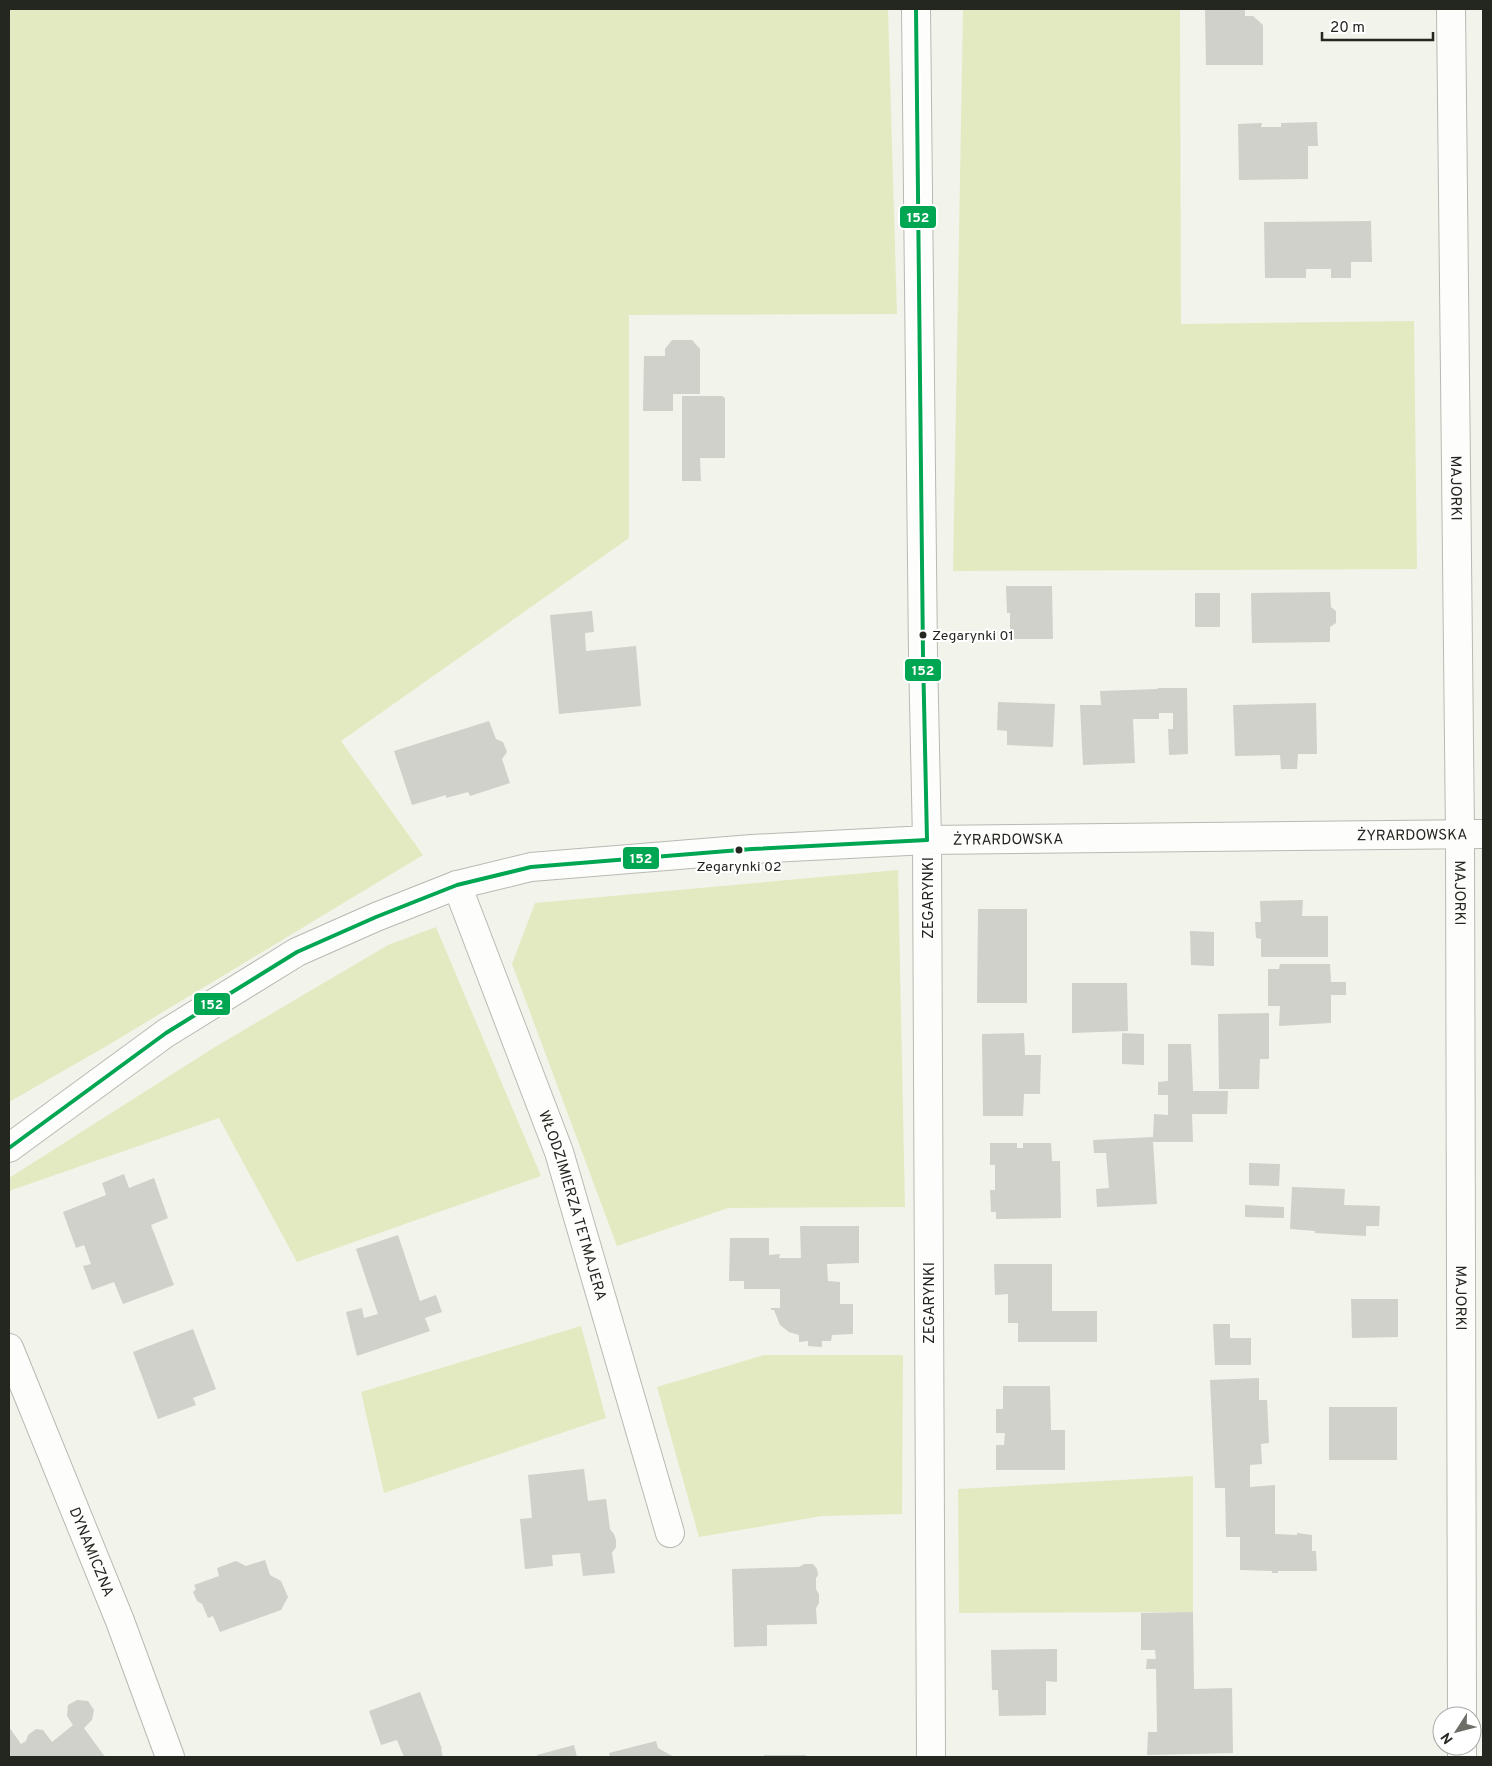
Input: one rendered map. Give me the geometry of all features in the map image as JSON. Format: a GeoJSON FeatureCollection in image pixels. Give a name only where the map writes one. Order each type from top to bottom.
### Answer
{"type":"FeatureCollection","features":[{"type":"Feature","properties":{"kind":"street","name":"ZEGARYNKI"},"geometry":{"type":"LineString","coordinates":[[916,9],[923,655],[927,840],[931,1757]]}},
{"type":"Feature","properties":{"kind":"street","name":"MAJORKI"},"geometry":{"type":"LineString","coordinates":[[1451,9],[1472,834],[1462,1706]]}},
{"type":"Feature","properties":{"kind":"street","name":"ŻYRARDOWSKA"},"geometry":{"type":"LineString","coordinates":[[9,1148],[166,1033],[297,952],[376,917],[457,885],[531,866],[752,849],[927,840],[1472,834]]}},
{"type":"Feature","properties":{"kind":"street","name":"WŁODZIMIERZA TETMAJERA"},"geometry":{"type":"LineString","coordinates":[[457,885],[559,1152],[670,1533]]}},
{"type":"Feature","properties":{"kind":"street","name":"DYNAMICZNA"},"geometry":{"type":"LineString","coordinates":[[9,1348],[120,1621],[170,1757]]}},
{"type":"Feature","properties":{"kind":"green space"},"geometry":{"type":"Polygon","coordinates":[[[9,9],[888,9],[897,314],[629,315],[629,538],[341,741],[423,855],[105,1047],[9,1102],[9,9]]]}},
{"type":"Feature","properties":{"kind":"green space"},"geometry":{"type":"Polygon","coordinates":[[[963,9],[1180,9],[1181,324],[1414,321],[1417,569],[953,571],[963,9]]]}},
{"type":"Feature","properties":{"kind":"green space"},"geometry":{"type":"Polygon","coordinates":[[[898,870],[905,1207],[728,1208],[617,1246],[512,964],[535,903],[898,870]]]}},
{"type":"Feature","properties":{"kind":"green space"},"geometry":{"type":"Polygon","coordinates":[[[436,927],[541,1176],[297,1262],[219,1118],[9,1191],[9,1178],[215,1047],[388,945],[436,927]]]}},
{"type":"Feature","properties":{"kind":"green space"},"geometry":{"type":"Polygon","coordinates":[[[581,1326],[606,1418],[384,1493],[361,1392],[581,1326]]]}},
{"type":"Feature","properties":{"kind":"green space"},"geometry":{"type":"Polygon","coordinates":[[[764,1355],[903,1355],[902,1514],[822,1516],[699,1537],[657,1387],[764,1355]]]}},
{"type":"Feature","properties":{"kind":"green space"},"geometry":{"type":"Polygon","coordinates":[[[1193,1476],[1193,1612],[959,1613],[958,1489],[1193,1476]]]}},
{"type":"Feature","properties":{"kind":"building"},"geometry":{"type":"Polygon","coordinates":[[[1205,9],[1245,9],[1245,16],[1253,16],[1263,25],[1263,65],[1206,65],[1205,9]]]}},
{"type":"Feature","properties":{"kind":"building"},"geometry":{"type":"Polygon","coordinates":[[[1317,122],[1318,146],[1308,146],[1308,179],[1239,180],[1238,124],[1262,123],[1261,127],[1281,127],[1281,123],[1317,122]]]}},
{"type":"Feature","properties":{"kind":"building"},"geometry":{"type":"Polygon","coordinates":[[[1371,221],[1372,262],[1351,262],[1351,278],[1331,278],[1331,269],[1306,269],[1306,278],[1265,278],[1264,222],[1371,221]]]}},
{"type":"Feature","properties":{"kind":"building"},"geometry":{"type":"Polygon","coordinates":[[[672,340],[692,340],[700,349],[700,394],[673,394],[673,411],[643,411],[644,356],[665,356],[665,349],[672,340]]]}},
{"type":"Feature","properties":{"kind":"building"},"geometry":{"type":"Polygon","coordinates":[[[682,396],[722,396],[725,398],[725,458],[700,458],[701,481],[682,481],[682,396]]]}},
{"type":"Feature","properties":{"kind":"building"},"geometry":{"type":"Polygon","coordinates":[[[1006,586],[1052,586],[1053,639],[1010,639],[1010,613],[1007,613],[1006,586]]]}},
{"type":"Feature","properties":{"kind":"building"},"geometry":{"type":"Polygon","coordinates":[[[1330,592],[1331,607],[1336,611],[1336,623],[1330,627],[1330,642],[1252,643],[1251,593],[1330,592]]]}},
{"type":"Feature","properties":{"kind":"building"},"geometry":{"type":"Polygon","coordinates":[[[1195,593],[1220,593],[1220,627],[1195,627],[1195,593]]]}},
{"type":"Feature","properties":{"kind":"building"},"geometry":{"type":"Polygon","coordinates":[[[592,611],[594,632],[585,633],[586,651],[636,646],[641,706],[559,714],[550,615],[592,611]]]}},
{"type":"Feature","properties":{"kind":"building"},"geometry":{"type":"Polygon","coordinates":[[[1187,688],[1188,754],[1169,755],[1168,729],[1173,729],[1173,713],[1159,713],[1159,719],[1133,719],[1135,763],[1083,765],[1080,705],[1101,705],[1100,691],[1187,688]]]}},
{"type":"Feature","properties":{"kind":"building"},"geometry":{"type":"Polygon","coordinates":[[[998,702],[1055,704],[1053,747],[1007,745],[1007,731],[997,730],[998,702]]]}},
{"type":"Feature","properties":{"kind":"building"},"geometry":{"type":"Polygon","coordinates":[[[1316,703],[1317,754],[1298,754],[1297,769],[1281,769],[1280,755],[1235,756],[1233,705],[1316,703]]]}},
{"type":"Feature","properties":{"kind":"building"},"geometry":{"type":"Polygon","coordinates":[[[489,721],[496,739],[503,742],[507,752],[502,759],[510,783],[470,796],[468,792],[446,798],[446,795],[412,805],[394,751],[489,721]]]}},
{"type":"Feature","properties":{"kind":"building"},"geometry":{"type":"Polygon","coordinates":[[[1303,900],[1302,916],[1328,916],[1328,957],[1261,957],[1261,939],[1256,938],[1255,922],[1261,922],[1260,901],[1303,900]]]}},
{"type":"Feature","properties":{"kind":"building"},"geometry":{"type":"Polygon","coordinates":[[[978,909],[1027,909],[1027,1003],[977,1003],[978,909]]]}},
{"type":"Feature","properties":{"kind":"building"},"geometry":{"type":"Polygon","coordinates":[[[1190,931],[1214,932],[1214,966],[1191,965],[1190,931]]]}},
{"type":"Feature","properties":{"kind":"building"},"geometry":{"type":"Polygon","coordinates":[[[1280,964],[1330,964],[1331,982],[1346,982],[1346,995],[1331,995],[1331,1023],[1279,1026],[1280,1006],[1268,1006],[1268,969],[1279,969],[1280,964]]]}},
{"type":"Feature","properties":{"kind":"building"},"geometry":{"type":"Polygon","coordinates":[[[1072,983],[1127,983],[1128,1031],[1072,1033],[1072,983]]]}},
{"type":"Feature","properties":{"kind":"building"},"geometry":{"type":"Polygon","coordinates":[[[1269,1013],[1269,1059],[1260,1059],[1259,1089],[1219,1089],[1218,1014],[1269,1013]]]}},
{"type":"Feature","properties":{"kind":"building"},"geometry":{"type":"Polygon","coordinates":[[[1024,1033],[1025,1055],[1041,1055],[1040,1094],[1024,1094],[1023,1116],[983,1116],[982,1034],[1024,1033]]]}},
{"type":"Feature","properties":{"kind":"building"},"geometry":{"type":"Polygon","coordinates":[[[1122,1033],[1144,1034],[1144,1065],[1122,1064],[1122,1033]]]}},
{"type":"Feature","properties":{"kind":"building"},"geometry":{"type":"Polygon","coordinates":[[[1168,1044],[1191,1044],[1193,1091],[1228,1091],[1227,1114],[1192,1114],[1193,1142],[1153,1142],[1157,1204],[1097,1207],[1096,1189],[1109,1188],[1106,1153],[1094,1153],[1093,1140],[1153,1137],[1154,1114],[1168,1115],[1168,1095],[1158,1095],[1158,1082],[1168,1081],[1168,1044]]]}},
{"type":"Feature","properties":{"kind":"building"},"geometry":{"type":"Polygon","coordinates":[[[990,1143],[1017,1143],[1017,1148],[1023,1148],[1023,1143],[1051,1143],[1052,1161],[1060,1161],[1061,1218],[996,1219],[996,1212],[991,1212],[990,1190],[995,1190],[995,1165],[990,1165],[990,1143]]]}},
{"type":"Feature","properties":{"kind":"building"},"geometry":{"type":"Polygon","coordinates":[[[1249,1163],[1280,1164],[1279,1186],[1249,1185],[1249,1163]]]}},
{"type":"Feature","properties":{"kind":"building"},"geometry":{"type":"Polygon","coordinates":[[[124,1174],[129,1188],[154,1178],[168,1218],[151,1225],[174,1285],[123,1304],[114,1282],[92,1290],[83,1266],[91,1264],[84,1245],[76,1248],[63,1212],[106,1195],[102,1183],[124,1174]]]}},
{"type":"Feature","properties":{"kind":"building"},"geometry":{"type":"Polygon","coordinates":[[[1292,1187],[1345,1189],[1344,1205],[1380,1206],[1379,1226],[1366,1226],[1366,1236],[1315,1233],[1315,1231],[1290,1229],[1292,1187]]]}},
{"type":"Feature","properties":{"kind":"building"},"geometry":{"type":"Polygon","coordinates":[[[1245,1205],[1284,1207],[1284,1218],[1245,1217],[1245,1205]]]}},
{"type":"Feature","properties":{"kind":"building"},"geometry":{"type":"Polygon","coordinates":[[[800,1226],[859,1226],[859,1263],[827,1264],[828,1281],[840,1282],[840,1304],[853,1304],[853,1334],[832,1335],[831,1341],[822,1341],[822,1347],[808,1346],[808,1341],[799,1342],[799,1335],[789,1332],[780,1325],[774,1310],[771,1310],[771,1308],[780,1308],[780,1289],[744,1289],[744,1281],[729,1281],[730,1238],[769,1238],[769,1255],[780,1254],[779,1258],[801,1258],[800,1226]]]}},
{"type":"Feature","properties":{"kind":"building"},"geometry":{"type":"Polygon","coordinates":[[[398,1235],[420,1301],[436,1295],[442,1312],[425,1318],[430,1331],[357,1356],[346,1312],[362,1308],[364,1318],[378,1314],[356,1249],[398,1235]]]}},
{"type":"Feature","properties":{"kind":"building"},"geometry":{"type":"Polygon","coordinates":[[[994,1264],[1052,1264],[1052,1311],[1097,1311],[1097,1342],[1018,1342],[1018,1323],[1008,1323],[1008,1294],[995,1295],[994,1264]]]}},
{"type":"Feature","properties":{"kind":"building"},"geometry":{"type":"Polygon","coordinates":[[[1351,1299],[1398,1299],[1398,1337],[1352,1338],[1351,1299]]]}},
{"type":"Feature","properties":{"kind":"building"},"geometry":{"type":"Polygon","coordinates":[[[1213,1324],[1230,1324],[1230,1338],[1251,1338],[1251,1365],[1215,1365],[1213,1324]]]}},
{"type":"Feature","properties":{"kind":"building"},"geometry":{"type":"Polygon","coordinates":[[[193,1329],[216,1389],[193,1398],[196,1405],[158,1419],[133,1352],[193,1329]]]}},
{"type":"Feature","properties":{"kind":"building"},"geometry":{"type":"Polygon","coordinates":[[[1259,1378],[1259,1400],[1267,1400],[1269,1443],[1261,1444],[1262,1464],[1250,1465],[1250,1487],[1275,1485],[1275,1534],[1297,1535],[1297,1533],[1312,1535],[1312,1551],[1316,1551],[1317,1571],[1278,1571],[1278,1573],[1272,1573],[1272,1571],[1240,1570],[1240,1537],[1226,1537],[1225,1488],[1215,1488],[1210,1380],[1259,1378]]]}},
{"type":"Feature","properties":{"kind":"building"},"geometry":{"type":"Polygon","coordinates":[[[1003,1386],[1050,1386],[1051,1430],[1065,1430],[1065,1470],[996,1470],[996,1445],[1004,1445],[1005,1433],[996,1433],[996,1409],[1003,1409],[1003,1386]]]}},
{"type":"Feature","properties":{"kind":"building"},"geometry":{"type":"Polygon","coordinates":[[[1329,1407],[1397,1407],[1397,1460],[1329,1460],[1329,1407]]]}},
{"type":"Feature","properties":{"kind":"building"},"geometry":{"type":"Polygon","coordinates":[[[584,1469],[588,1501],[606,1499],[610,1529],[616,1540],[616,1547],[612,1553],[615,1573],[583,1576],[580,1553],[552,1555],[553,1566],[525,1569],[520,1519],[532,1518],[528,1475],[584,1469]]]}},
{"type":"Feature","properties":{"kind":"building"},"geometry":{"type":"Polygon","coordinates":[[[265,1560],[270,1575],[281,1581],[288,1597],[281,1610],[220,1632],[213,1616],[208,1618],[202,1604],[197,1601],[193,1592],[196,1589],[194,1585],[219,1576],[217,1568],[236,1561],[246,1566],[265,1560]]]}},
{"type":"Feature","properties":{"kind":"building"},"geometry":{"type":"Polygon","coordinates":[[[804,1564],[813,1564],[817,1569],[816,1589],[819,1594],[819,1603],[816,1608],[817,1624],[767,1625],[767,1646],[734,1647],[732,1569],[799,1567],[804,1564]]]}},
{"type":"Feature","properties":{"kind":"building"},"geometry":{"type":"Polygon","coordinates":[[[1193,1612],[1194,1689],[1232,1688],[1233,1753],[1147,1755],[1148,1732],[1157,1732],[1156,1669],[1146,1669],[1147,1659],[1156,1659],[1155,1650],[1141,1650],[1141,1613],[1193,1612]]]}},
{"type":"Feature","properties":{"kind":"building"},"geometry":{"type":"Polygon","coordinates":[[[1057,1649],[1057,1682],[1046,1681],[1046,1715],[999,1716],[998,1690],[992,1690],[991,1650],[1057,1649]]]}},
{"type":"Feature","properties":{"kind":"building"},"geometry":{"type":"Polygon","coordinates":[[[420,1692],[442,1749],[443,1757],[404,1757],[397,1740],[381,1745],[369,1711],[420,1692]]]}},
{"type":"Feature","properties":{"kind":"building"},"geometry":{"type":"Polygon","coordinates":[[[77,1700],[88,1701],[94,1710],[92,1720],[84,1728],[105,1757],[9,1757],[9,1727],[21,1744],[36,1729],[43,1730],[52,1742],[73,1725],[67,1716],[68,1705],[77,1700]]]}},
{"type":"Feature","properties":{"kind":"building"},"geometry":{"type":"Polygon","coordinates":[[[656,1741],[658,1748],[674,1757],[610,1757],[609,1753],[656,1741]]]}},
{"type":"Feature","properties":{"kind":"building"},"geometry":{"type":"Polygon","coordinates":[[[574,1745],[577,1757],[537,1757],[537,1755],[574,1745]]]}},
{"type":"Feature","properties":{"kind":"building"},"geometry":{"type":"Polygon","coordinates":[[[764,1755],[806,1755],[806,1757],[764,1757],[764,1755]]]}},
{"type":"Feature","properties":{"kind":"transit line","name":"152"},"geometry":{"type":"LineString","coordinates":[[916,9],[923,655],[927,840]]}},
{"type":"Feature","properties":{"kind":"transit line","name":"152"},"geometry":{"type":"LineString","coordinates":[[9,1148],[166,1033],[297,952],[376,917],[457,885],[531,867],[752,849],[927,840]]}},
{"type":"Feature","properties":{"kind":"place","name":"Zegarynki 01"},"geometry":{"type":"Point","coordinates":[923,635]}},
{"type":"Feature","properties":{"kind":"place","name":"Zegarynki 02"},"geometry":{"type":"Point","coordinates":[739,850]}}]}
